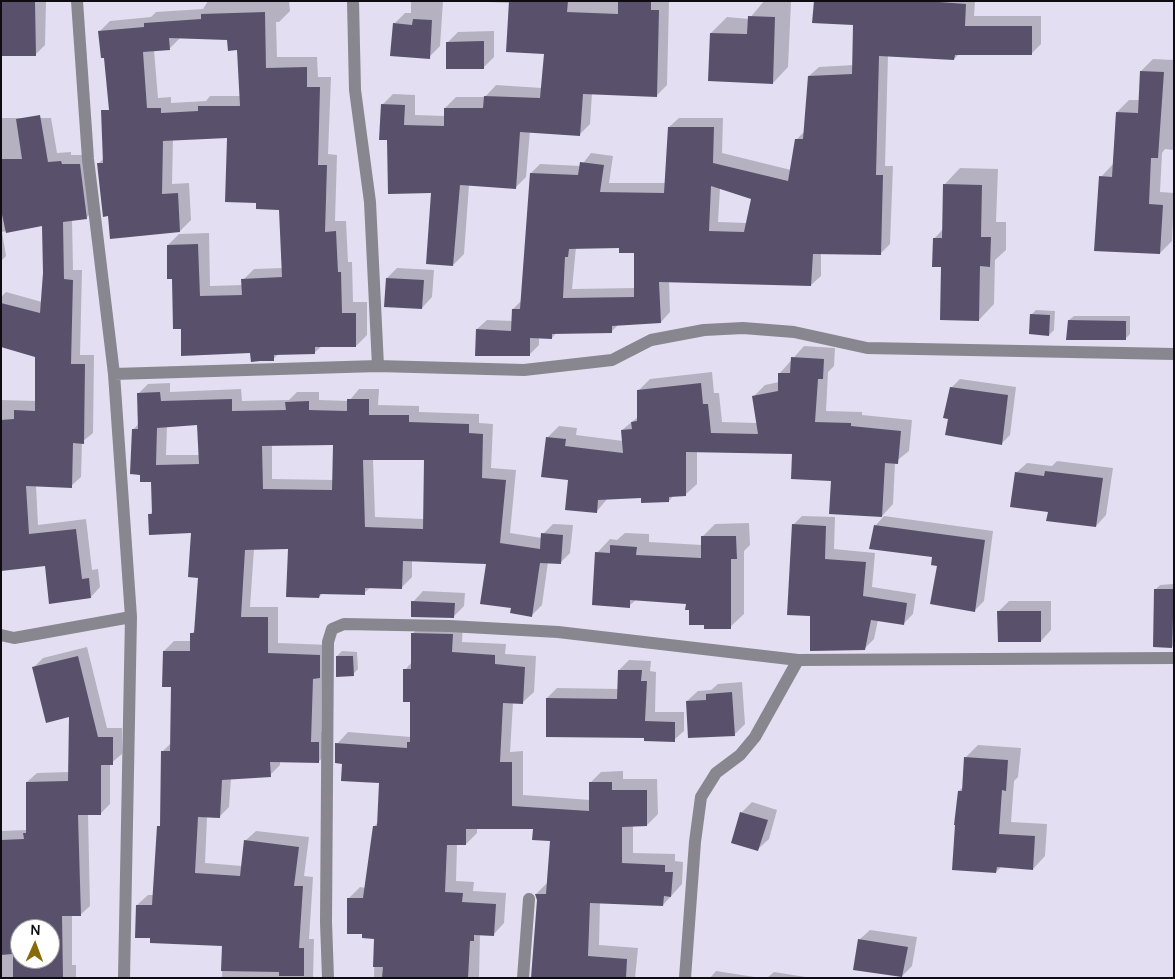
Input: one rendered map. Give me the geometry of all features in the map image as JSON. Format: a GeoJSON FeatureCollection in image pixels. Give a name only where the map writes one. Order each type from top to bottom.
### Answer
{"type":"FeatureCollection","features":[{"type":"Feature","properties":{"kind":"street"},"geometry":{"type":"LineString","coordinates":[[77,1],[88,159],[114,374],[131,617],[124,978]]}},
{"type":"Feature","properties":{"kind":"street"},"geometry":{"type":"LineString","coordinates":[[353,1],[355,90],[370,202],[378,366]]}},
{"type":"Feature","properties":{"kind":"street"},"geometry":{"type":"LineString","coordinates":[[114,374],[378,366],[524,370],[612,360],[651,340],[704,330],[744,328],[794,332],[867,348],[1174,354]]}},
{"type":"Feature","properties":{"kind":"street"},"geometry":{"type":"LineString","coordinates":[[1,635],[14,638],[131,617]]}},
{"type":"Feature","properties":{"kind":"street"},"geometry":{"type":"LineString","coordinates":[[328,978],[326,922],[328,642],[332,629],[344,624],[558,632],[798,660],[1174,658]]}},
{"type":"Feature","properties":{"kind":"street"},"geometry":{"type":"LineString","coordinates":[[685,978],[695,842],[701,796],[716,773],[740,755],[755,737],[798,660]]}},
{"type":"Feature","properties":{"kind":"street"},"geometry":{"type":"LineString","coordinates":[[523,978],[529,899]]}},
{"type":"Feature","properties":{"kind":"building"},"geometry":{"type":"Polygon","coordinates":[[[1,1],[35,1],[36,56],[1,56],[1,1]]]}},
{"type":"Feature","properties":{"kind":"building"},"geometry":{"type":"Polygon","coordinates":[[[509,1],[568,1],[567,12],[618,14],[618,1],[651,1],[651,10],[659,10],[657,97],[583,94],[580,136],[520,132],[516,189],[460,185],[453,266],[426,264],[431,193],[388,194],[387,140],[379,140],[381,104],[405,105],[404,125],[444,126],[444,108],[483,108],[484,96],[540,98],[544,54],[506,52],[509,1]]]}},
{"type":"Feature","properties":{"kind":"building"},"geometry":{"type":"Polygon","coordinates":[[[814,1],[926,1],[966,4],[965,26],[1032,26],[1032,55],[955,55],[954,60],[879,56],[876,175],[883,175],[881,255],[813,254],[811,286],[659,282],[661,323],[612,326],[612,333],[552,334],[552,339],[530,338],[530,356],[475,356],[476,329],[511,331],[512,309],[520,309],[530,173],[578,175],[580,162],[604,165],[600,192],[664,193],[668,127],[714,127],[713,163],[788,181],[795,139],[803,139],[808,76],[852,74],[853,25],[812,23],[814,1]],[[711,186],[709,231],[744,232],[751,199],[711,186]],[[619,248],[569,249],[568,257],[565,257],[563,298],[634,297],[634,253],[619,253],[619,248]]]}},
{"type":"Feature","properties":{"kind":"building"},"geometry":{"type":"Polygon","coordinates":[[[265,12],[266,68],[307,67],[307,87],[320,87],[318,165],[327,165],[325,232],[336,231],[338,272],[341,272],[342,313],[356,313],[356,347],[315,347],[315,354],[274,355],[274,361],[251,362],[250,353],[181,356],[181,329],[173,329],[172,279],[167,279],[167,245],[198,244],[200,296],[242,295],[241,279],[282,277],[279,210],[256,209],[256,203],[225,202],[227,138],[163,141],[162,194],[178,193],[180,232],[110,239],[108,216],[103,217],[97,163],[103,163],[101,110],[109,110],[104,58],[101,58],[98,31],[144,27],[144,23],[201,19],[201,14],[265,12]],[[169,38],[170,50],[143,52],[147,108],[161,108],[161,113],[198,111],[198,106],[240,106],[237,50],[228,51],[227,40],[169,38]]]}},
{"type":"Feature","properties":{"kind":"building"},"geometry":{"type":"Polygon","coordinates":[[[748,16],[775,17],[773,84],[708,81],[710,33],[747,34],[748,16]]]}},
{"type":"Feature","properties":{"kind":"building"},"geometry":{"type":"Polygon","coordinates":[[[413,19],[432,20],[430,59],[390,56],[393,23],[412,25],[413,19]]]}},
{"type":"Feature","properties":{"kind":"building"},"geometry":{"type":"Polygon","coordinates":[[[484,41],[484,69],[446,69],[446,42],[484,41]]]}},
{"type":"Feature","properties":{"kind":"building"},"geometry":{"type":"Polygon","coordinates":[[[1140,71],[1164,72],[1158,158],[1151,158],[1149,204],[1163,205],[1160,254],[1094,251],[1099,176],[1112,177],[1116,112],[1138,113],[1140,71]]]}},
{"type":"Feature","properties":{"kind":"building"},"geometry":{"type":"Polygon","coordinates":[[[40,115],[48,162],[61,161],[62,164],[80,164],[87,219],[63,222],[64,279],[73,280],[71,364],[85,364],[84,444],[73,443],[72,488],[26,486],[29,534],[76,529],[82,579],[89,578],[91,598],[49,604],[45,566],[1,571],[1,420],[14,419],[14,410],[35,411],[35,357],[1,347],[1,303],[40,313],[43,273],[42,226],[6,233],[1,210],[1,159],[22,159],[16,119],[40,115]]]}},
{"type":"Feature","properties":{"kind":"building"},"geometry":{"type":"Polygon","coordinates":[[[943,184],[982,185],[981,237],[991,237],[990,267],[980,266],[979,321],[940,320],[941,267],[932,267],[933,238],[942,238],[943,184]]]}},
{"type":"Feature","properties":{"kind":"building"},"geometry":{"type":"Polygon","coordinates":[[[386,278],[424,280],[422,309],[384,307],[386,278]]]}},
{"type":"Feature","properties":{"kind":"building"},"geometry":{"type":"Polygon","coordinates":[[[1030,314],[1050,315],[1049,336],[1029,334],[1030,314]]]}},
{"type":"Feature","properties":{"kind":"building"},"geometry":{"type":"Polygon","coordinates":[[[1068,320],[1126,321],[1126,340],[1066,340],[1068,320]]]}},
{"type":"Feature","properties":{"kind":"building"},"geometry":{"type":"Polygon","coordinates":[[[791,357],[824,359],[823,379],[818,379],[815,422],[851,423],[851,426],[901,431],[898,464],[885,463],[882,517],[829,514],[831,481],[791,479],[792,454],[686,452],[686,496],[669,497],[669,502],[641,503],[641,498],[598,500],[597,513],[565,510],[568,480],[541,477],[546,437],[566,439],[565,446],[623,453],[621,430],[632,429],[631,422],[637,421],[637,390],[701,383],[703,404],[708,404],[711,433],[758,434],[752,396],[778,391],[778,373],[790,373],[791,357]]]}},
{"type":"Feature","properties":{"kind":"building"},"geometry":{"type":"Polygon","coordinates":[[[950,387],[1008,395],[1002,445],[945,435],[948,419],[943,418],[950,387]]]}},
{"type":"Feature","properties":{"kind":"building"},"geometry":{"type":"Polygon","coordinates":[[[160,392],[161,401],[232,399],[232,411],[286,410],[285,402],[309,401],[309,410],[347,411],[347,399],[369,399],[369,415],[409,415],[409,422],[469,424],[469,433],[483,434],[482,478],[506,480],[500,543],[540,549],[541,533],[563,535],[561,564],[540,563],[532,617],[510,613],[511,608],[480,604],[486,564],[403,561],[402,589],[365,588],[365,595],[320,594],[319,598],[286,597],[288,549],[245,550],[241,617],[268,617],[268,653],[320,655],[320,678],[313,679],[311,742],[319,742],[319,763],[270,762],[271,777],[222,780],[220,818],[198,817],[195,873],[240,876],[244,840],[299,847],[294,886],[303,886],[299,948],[304,948],[304,976],[279,976],[279,972],[221,971],[222,946],[150,943],[150,938],[135,938],[136,905],[152,905],[157,826],[160,826],[161,751],[170,751],[171,687],[162,687],[163,651],[190,651],[190,633],[194,633],[198,578],[188,577],[191,533],[149,535],[148,514],[152,514],[151,482],[140,482],[140,475],[130,474],[132,429],[138,429],[137,393],[160,392]],[[197,425],[157,428],[156,465],[199,464],[197,425]],[[333,445],[262,446],[263,489],[332,490],[333,445]],[[363,460],[365,527],[423,529],[424,460],[363,460]]]}},
{"type":"Feature","properties":{"kind":"building"},"geometry":{"type":"Polygon","coordinates":[[[1045,471],[1103,478],[1096,527],[1046,521],[1048,512],[1010,507],[1015,472],[1044,476],[1045,471]]]}},
{"type":"Feature","properties":{"kind":"building"},"geometry":{"type":"Polygon","coordinates":[[[792,524],[826,526],[825,559],[866,562],[863,596],[907,603],[904,625],[871,620],[865,650],[810,651],[810,616],[787,615],[792,524]]]}},
{"type":"Feature","properties":{"kind":"building"},"geometry":{"type":"Polygon","coordinates":[[[874,525],[985,540],[975,612],[930,604],[937,566],[931,565],[932,557],[869,549],[874,525]]]}},
{"type":"Feature","properties":{"kind":"building"},"geometry":{"type":"Polygon","coordinates":[[[701,536],[736,536],[737,559],[731,559],[731,629],[704,629],[704,625],[689,625],[689,610],[685,610],[686,604],[630,600],[630,608],[592,605],[595,552],[610,553],[610,545],[637,547],[636,555],[701,558],[701,536]]]}},
{"type":"Feature","properties":{"kind":"building"},"geometry":{"type":"Polygon","coordinates":[[[1154,589],[1174,589],[1172,648],[1153,647],[1154,589]]]}},
{"type":"Feature","properties":{"kind":"building"},"geometry":{"type":"Polygon","coordinates":[[[411,601],[455,603],[454,618],[411,617],[411,601]]]}},
{"type":"Feature","properties":{"kind":"building"},"geometry":{"type":"Polygon","coordinates":[[[997,611],[1041,611],[1041,642],[998,642],[997,611]]]}},
{"type":"Feature","properties":{"kind":"building"},"geometry":{"type":"Polygon","coordinates":[[[411,633],[453,634],[452,652],[495,655],[495,664],[525,667],[523,704],[503,703],[500,762],[512,762],[512,806],[589,811],[589,782],[612,782],[612,790],[647,790],[647,826],[622,827],[622,863],[665,865],[665,872],[673,872],[671,897],[664,896],[663,906],[590,903],[588,956],[627,959],[626,978],[531,978],[537,900],[535,894],[546,894],[550,841],[532,840],[533,829],[466,829],[466,845],[447,845],[445,892],[463,893],[462,902],[496,904],[494,936],[474,935],[474,941],[470,941],[468,978],[382,978],[383,967],[373,967],[374,939],[362,938],[362,934],[347,934],[347,898],[363,898],[373,826],[377,826],[379,783],[341,781],[342,764],[335,763],[335,743],[407,748],[407,742],[410,742],[410,702],[403,702],[403,669],[411,669],[411,633]]]}},
{"type":"Feature","properties":{"kind":"building"},"geometry":{"type":"Polygon","coordinates":[[[78,656],[98,737],[113,737],[113,765],[101,765],[101,815],[78,815],[81,916],[62,916],[63,978],[13,978],[13,969],[60,969],[60,919],[10,919],[10,954],[1,955],[1,840],[24,839],[23,833],[26,833],[26,782],[68,781],[69,717],[46,723],[32,667],[78,656]]]}},
{"type":"Feature","properties":{"kind":"building"},"geometry":{"type":"Polygon","coordinates":[[[336,656],[353,656],[354,676],[336,677],[336,656]]]}},
{"type":"Feature","properties":{"kind":"building"},"geometry":{"type":"Polygon","coordinates":[[[618,670],[642,670],[641,681],[647,681],[645,721],[675,722],[675,742],[644,741],[644,738],[546,737],[546,698],[617,699],[618,670]]]}},
{"type":"Feature","properties":{"kind":"building"},"geometry":{"type":"Polygon","coordinates":[[[732,692],[735,736],[688,738],[686,701],[706,700],[706,694],[732,692]]]}},
{"type":"Feature","properties":{"kind":"building"},"geometry":{"type":"Polygon","coordinates":[[[964,757],[1008,760],[1006,791],[1002,790],[999,834],[1035,836],[1033,870],[997,867],[996,873],[952,870],[954,825],[958,791],[962,791],[964,757]]]}},
{"type":"Feature","properties":{"kind":"building"},"geometry":{"type":"Polygon","coordinates":[[[740,812],[768,820],[758,851],[731,843],[740,812]]]}},
{"type":"Feature","properties":{"kind":"building"},"geometry":{"type":"Polygon","coordinates":[[[858,939],[908,947],[902,977],[853,970],[858,939]]]}}]}
